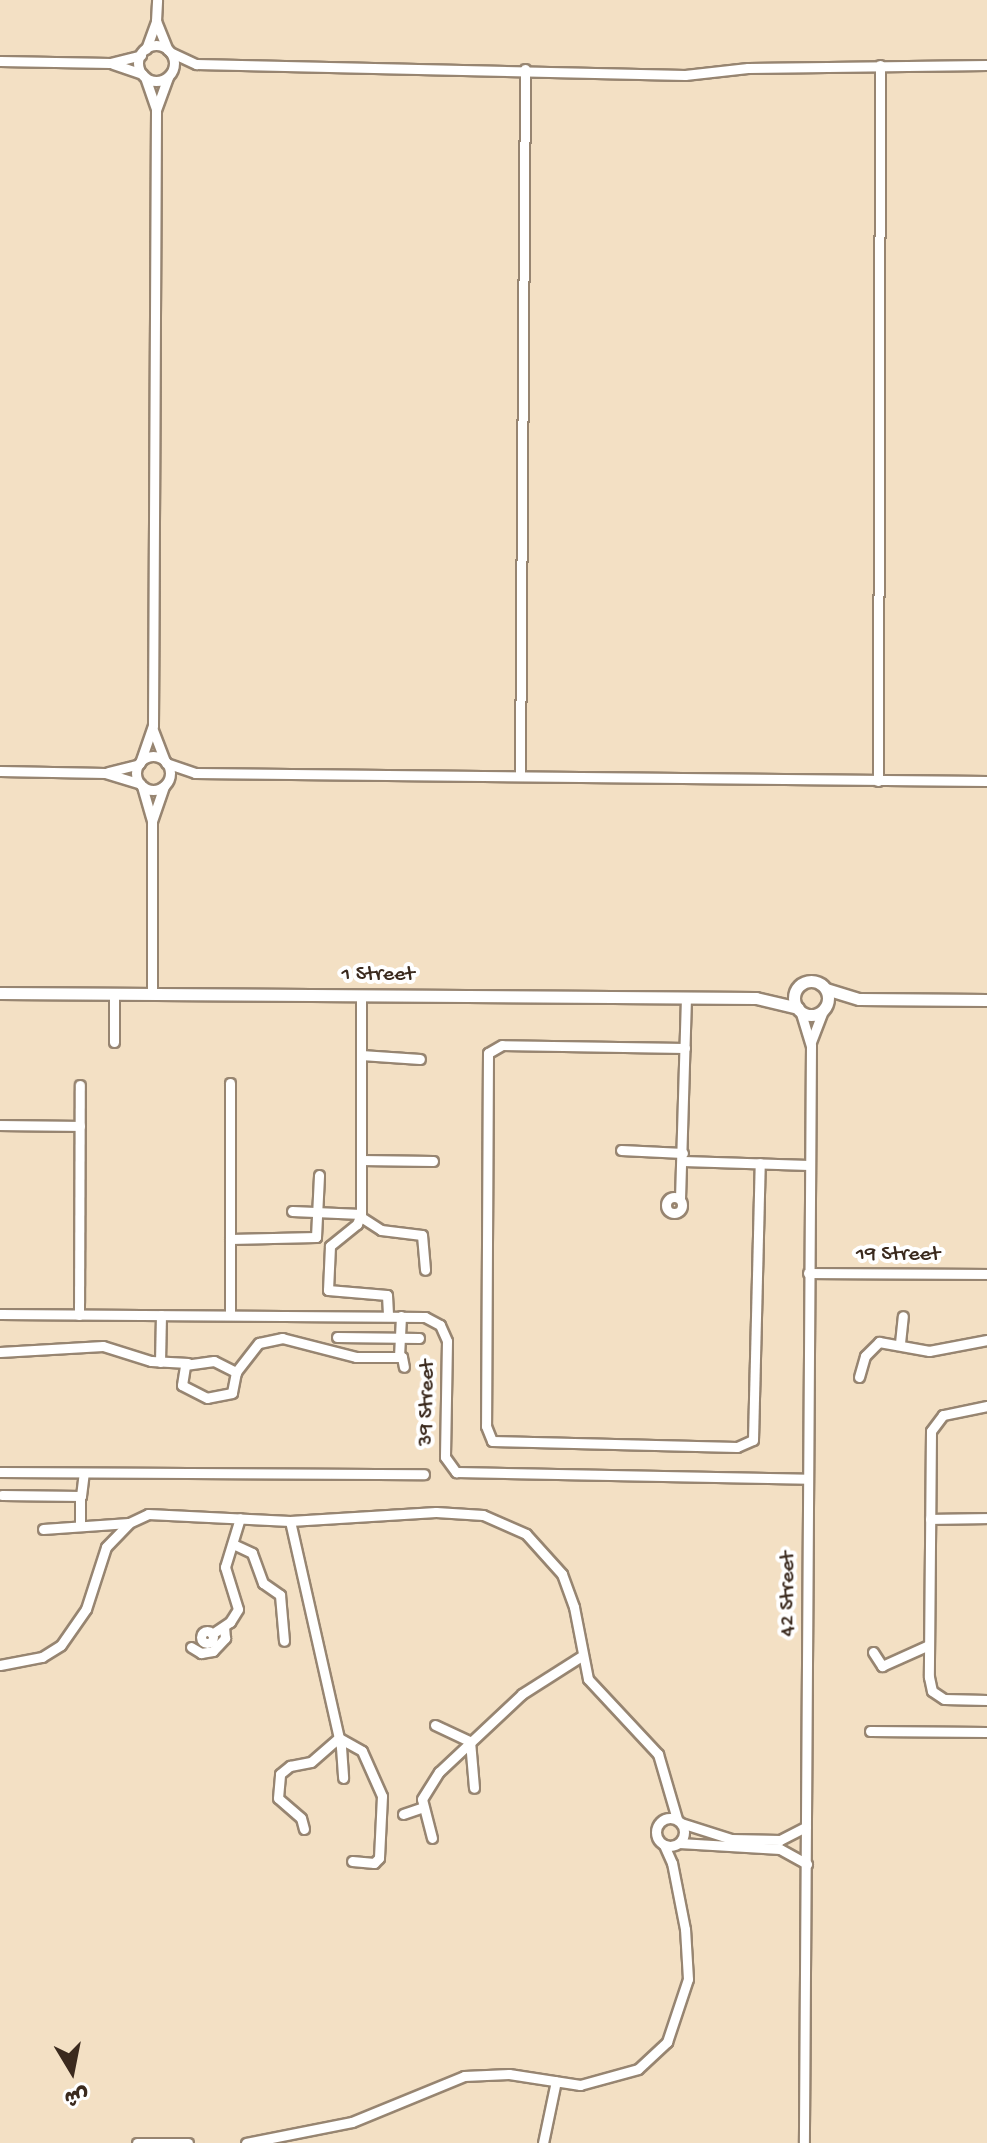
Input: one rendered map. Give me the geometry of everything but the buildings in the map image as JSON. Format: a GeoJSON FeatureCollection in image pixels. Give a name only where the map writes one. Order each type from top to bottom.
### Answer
{"type":"FeatureCollection","features":[{"type":"Feature","properties":{"kind":"street"},"geometry":{"type":"LineString","coordinates":[[156,110],[144,76],[144,52],[156,21],[157,0]]}},
{"type":"Feature","properties":{"kind":"street"},"geometry":{"type":"LineString","coordinates":[[152,821],[170,774],[153,726],[156,110],[174,62],[156,21]]}},
{"type":"Feature","properties":{"kind":"street"},"geometry":{"type":"LineString","coordinates":[[0,61],[110,63],[144,52],[169,51],[196,64]]}},
{"type":"Feature","properties":{"kind":"street"},"geometry":{"type":"LineString","coordinates":[[110,63],[156,81],[196,64],[525,69],[698,76],[748,68],[987,65]]}},
{"type":"Feature","properties":{"kind":"street"},"geometry":{"type":"LineString","coordinates":[[878,781],[880,65]]}},
{"type":"Feature","properties":{"kind":"street"},"geometry":{"type":"LineString","coordinates":[[520,773],[525,69]]}},
{"type":"Feature","properties":{"kind":"street"},"geometry":{"type":"LineString","coordinates":[[152,994],[152,821],[141,785],[139,763],[153,726]]}},
{"type":"Feature","properties":{"kind":"street"},"geometry":{"type":"LineString","coordinates":[[105,773],[152,756],[195,773],[520,773],[987,781]]}},
{"type":"Feature","properties":{"kind":"street"},"geometry":{"type":"LineString","coordinates":[[0,771],[105,773],[155,790],[195,773]]}},
{"type":"Feature","properties":{"kind":"street"},"geometry":{"type":"LineString","coordinates":[[859,999],[809,1015],[799,1009],[797,988],[810,980],[826,989],[859,999],[987,1000]]}},
{"type":"Feature","properties":{"kind":"street","name":"1 Street"},"geometry":{"type":"LineString","coordinates":[[0,993],[756,998],[797,988]]}},
{"type":"Feature","properties":{"kind":"street"},"geometry":{"type":"LineString","coordinates":[[824,1010],[826,989]]}},
{"type":"Feature","properties":{"kind":"street"},"geometry":{"type":"LineString","coordinates":[[114,994],[114,1042]]}},
{"type":"Feature","properties":{"kind":"street"},"geometry":{"type":"LineString","coordinates":[[361,996],[361,1216],[330,1246],[328,1290],[387,1295],[388,1316]]}},
{"type":"Feature","properties":{"kind":"street"},"geometry":{"type":"LineString","coordinates":[[680,1199],[686,998]]}},
{"type":"Feature","properties":{"kind":"street","name":"1 Street"},"geometry":{"type":"LineString","coordinates":[[756,998],[799,1009]]}},
{"type":"Feature","properties":{"kind":"street","name":"42 Street"},"geometry":{"type":"LineString","coordinates":[[799,1009],[811,1045],[804,2143]]}},
{"type":"Feature","properties":{"kind":"street","name":"42 Street"},"geometry":{"type":"LineString","coordinates":[[811,1045],[824,1010]]}},
{"type":"Feature","properties":{"kind":"street"},"geometry":{"type":"LineString","coordinates":[[685,1048],[502,1045],[488,1053],[486,1426],[492,1441],[737,1447],[753,1440],[760,1163]]}},
{"type":"Feature","properties":{"kind":"street"},"geometry":{"type":"LineString","coordinates":[[361,1055],[420,1059]]}},
{"type":"Feature","properties":{"kind":"street"},"geometry":{"type":"LineString","coordinates":[[230,1083],[230,1315]]}},
{"type":"Feature","properties":{"kind":"street"},"geometry":{"type":"LineString","coordinates":[[79,1315],[80,1085]]}},
{"type":"Feature","properties":{"kind":"street"},"geometry":{"type":"LineString","coordinates":[[0,1125],[80,1126]]}},
{"type":"Feature","properties":{"kind":"street"},"geometry":{"type":"LineString","coordinates":[[621,1150],[809,1165]]}},
{"type":"Feature","properties":{"kind":"street"},"geometry":{"type":"LineString","coordinates":[[361,1160],[433,1161]]}},
{"type":"Feature","properties":{"kind":"street"},"geometry":{"type":"LineString","coordinates":[[230,1239],[313,1239],[318,1212],[319,1175]]}},
{"type":"Feature","properties":{"kind":"street"},"geometry":{"type":"LineString","coordinates":[[292,1211],[361,1216],[381,1230],[422,1235],[425,1270]]}},
{"type":"Feature","properties":{"kind":"street","name":"19 Street"},"geometry":{"type":"LineString","coordinates":[[808,1273],[987,1274]]}},
{"type":"Feature","properties":{"kind":"street","name":"39 Street"},"geometry":{"type":"LineString","coordinates":[[0,1314],[425,1317],[445,1333],[445,1457],[456,1472],[808,1479]]}},
{"type":"Feature","properties":{"kind":"street"},"geometry":{"type":"LineString","coordinates":[[161,1315],[160,1362],[182,1385],[199,1396],[220,1398],[235,1389],[236,1372],[250,1350],[270,1338],[296,1338],[356,1357],[402,1362],[401,1316]]}},
{"type":"Feature","properties":{"kind":"street"},"geometry":{"type":"LineString","coordinates":[[900,1343],[903,1316]]}},
{"type":"Feature","properties":{"kind":"street"},"geometry":{"type":"LineString","coordinates":[[337,1337],[419,1338]]}},
{"type":"Feature","properties":{"kind":"street"},"geometry":{"type":"LineString","coordinates":[[859,1377],[872,1345],[900,1343],[929,1351],[987,1340]]}},
{"type":"Feature","properties":{"kind":"street"},"geometry":{"type":"LineString","coordinates":[[0,1352],[103,1346],[160,1362],[214,1361],[236,1372]]}},
{"type":"Feature","properties":{"kind":"street"},"geometry":{"type":"LineString","coordinates":[[182,1385],[181,1371],[188,1363]]}},
{"type":"Feature","properties":{"kind":"street"},"geometry":{"type":"LineString","coordinates":[[987,1406],[943,1415],[933,1424],[929,1645],[929,1684],[937,1696],[987,1700]]}},
{"type":"Feature","properties":{"kind":"street","name":"39 Street"},"geometry":{"type":"LineString","coordinates":[[0,1472],[424,1474]]}},
{"type":"Feature","properties":{"kind":"street"},"geometry":{"type":"LineString","coordinates":[[80,1524],[84,1473]]}},
{"type":"Feature","properties":{"kind":"street"},"geometry":{"type":"LineString","coordinates":[[2,1495],[80,1497]]}},
{"type":"Feature","properties":{"kind":"street"},"geometry":{"type":"LineString","coordinates":[[43,1529],[80,1524],[129,1523],[166,1511],[290,1521],[460,1512],[506,1523],[540,1546],[562,1574],[574,1607],[580,1657],[596,1692],[638,1728],[658,1754],[684,1836],[677,1844],[672,1863]]}},
{"type":"Feature","properties":{"kind":"street"},"geometry":{"type":"LineString","coordinates":[[224,1627],[225,1638],[213,1651],[201,1653],[190,1648],[202,1641],[203,1631],[212,1634],[224,1627],[238,1609],[225,1567],[240,1518]]}},
{"type":"Feature","properties":{"kind":"street"},"geometry":{"type":"LineString","coordinates":[[930,1519],[987,1518]]}},
{"type":"Feature","properties":{"kind":"street"},"geometry":{"type":"LineString","coordinates":[[290,1521],[339,1738],[343,1778]]}},
{"type":"Feature","properties":{"kind":"street"},"geometry":{"type":"LineString","coordinates":[[0,1665],[42,1657],[76,1629],[106,1547],[129,1523]]}},
{"type":"Feature","properties":{"kind":"street"},"geometry":{"type":"LineString","coordinates":[[233,1544],[252,1553],[263,1583],[280,1595],[284,1641]]}},
{"type":"Feature","properties":{"kind":"street"},"geometry":{"type":"LineString","coordinates":[[873,1652],[880,1666],[929,1645]]}},
{"type":"Feature","properties":{"kind":"street"},"geometry":{"type":"LineString","coordinates":[[432,1838],[423,1796],[439,1772],[522,1694],[580,1657]]}},
{"type":"Feature","properties":{"kind":"street"},"geometry":{"type":"LineString","coordinates":[[435,1725],[470,1741]]}},
{"type":"Feature","properties":{"kind":"street"},"geometry":{"type":"LineString","coordinates":[[870,1731],[987,1732]]}},
{"type":"Feature","properties":{"kind":"street"},"geometry":{"type":"LineString","coordinates":[[304,1829],[301,1818],[278,1798],[277,1782],[284,1769],[311,1762],[339,1738]]}},
{"type":"Feature","properties":{"kind":"street"},"geometry":{"type":"LineString","coordinates":[[339,1738],[365,1753],[382,1796],[378,1860],[352,1861]]}},
{"type":"Feature","properties":{"kind":"street"},"geometry":{"type":"LineString","coordinates":[[470,1741],[474,1788]]}},
{"type":"Feature","properties":{"kind":"street"},"geometry":{"type":"LineString","coordinates":[[246,2143],[296,2140],[352,2122],[464,2076],[509,2074],[580,2085],[620,2078],[654,2057],[678,2022],[688,1968],[672,1863],[655,1834],[665,1818],[670,1798]]}},
{"type":"Feature","properties":{"kind":"street"},"geometry":{"type":"LineString","coordinates":[[403,1814],[423,1807]]}},
{"type":"Feature","properties":{"kind":"street"},"geometry":{"type":"LineString","coordinates":[[665,1818],[710,1835],[741,1839],[780,1840],[806,1827]]}},
{"type":"Feature","properties":{"kind":"street"},"geometry":{"type":"LineString","coordinates":[[664,1845],[780,1849],[807,1864]]}},
{"type":"Feature","properties":{"kind":"street"},"geometry":{"type":"LineString","coordinates":[[543,2143],[556,2081]]}},
{"type":"Feature","properties":{"kind":"street"},"geometry":{"type":"LineString","coordinates":[[137,2143],[188,2143]]}}]}
